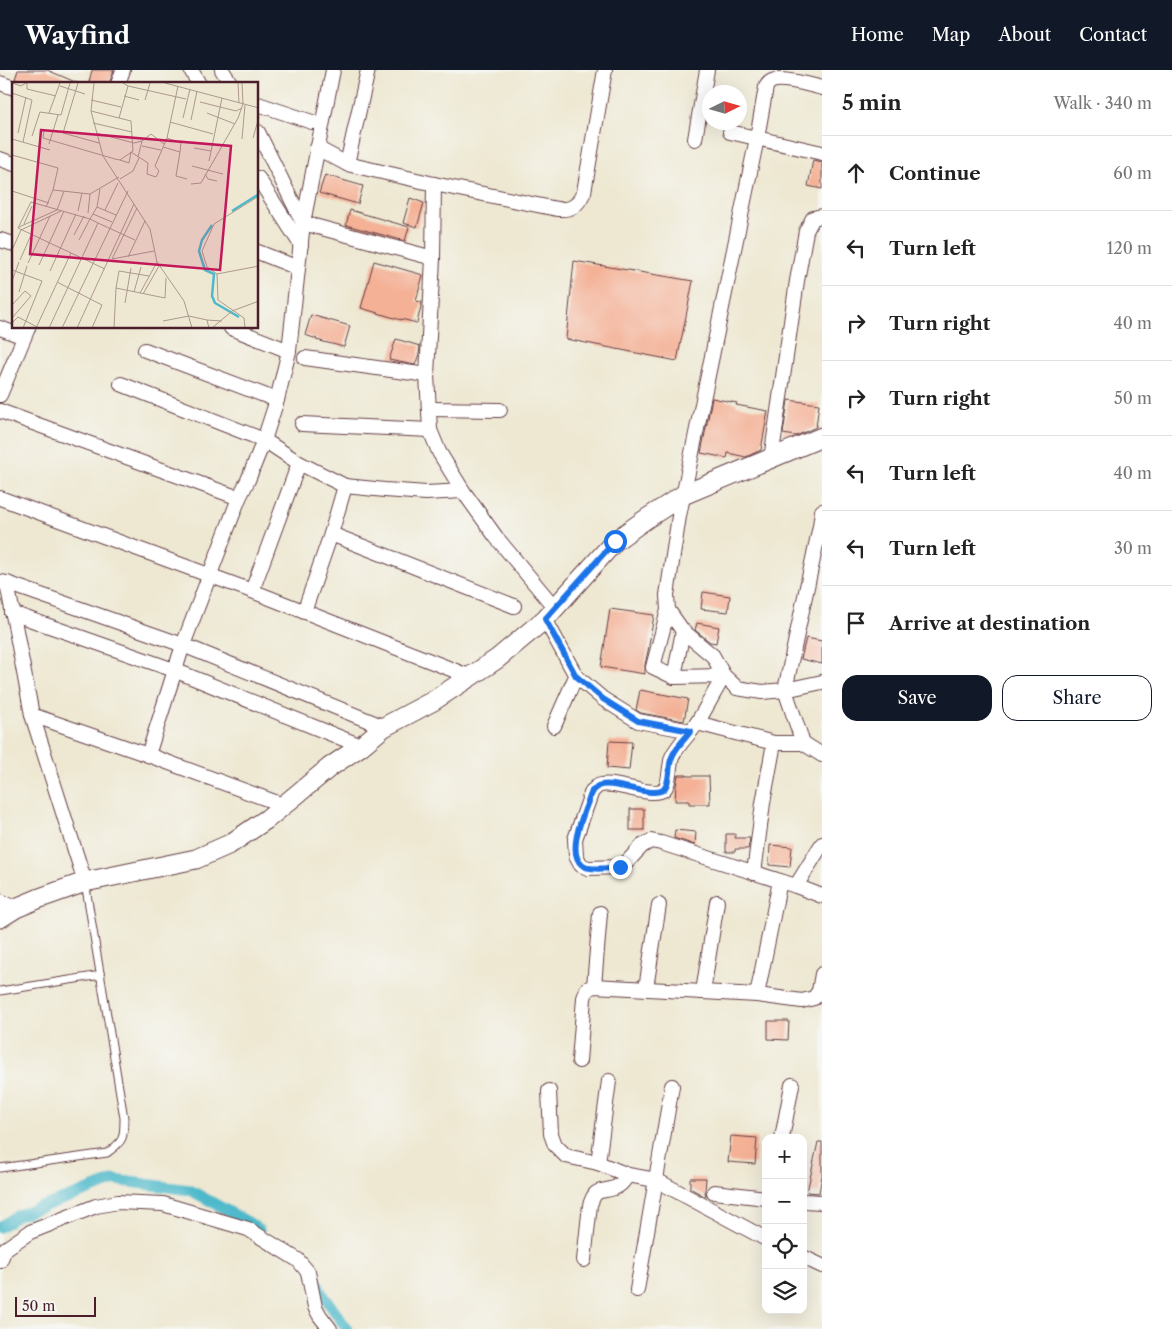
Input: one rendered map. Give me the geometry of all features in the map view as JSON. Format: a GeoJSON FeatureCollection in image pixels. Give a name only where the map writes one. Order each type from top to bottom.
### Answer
{"type":"FeatureCollection","features":[{"type":"Feature","properties":{"kind":"street"},"geometry":{"type":"LineString","coordinates":[[119,82],[123,70]]}},
{"type":"Feature","properties":{"kind":"street"},"geometry":{"type":"LineString","coordinates":[[191,70],[198,82]]}},
{"type":"Feature","properties":{"kind":"street"},"geometry":{"type":"LineString","coordinates":[[222,70],[230,82]]}},
{"type":"Feature","properties":{"kind":"street"},"geometry":{"type":"LineString","coordinates":[[148,755],[183,645],[239,498],[264,440],[277,400],[289,351],[303,223],[333,70]]}},
{"type":"Feature","properties":{"kind":"street"},"geometry":{"type":"LineString","coordinates":[[347,164],[368,70]]}},
{"type":"Feature","properties":{"kind":"street"},"geometry":{"type":"LineString","coordinates":[[317,148],[347,164],[505,199],[563,210],[572,208],[579,203],[584,192],[605,70]]}},
{"type":"Feature","properties":{"kind":"street"},"geometry":{"type":"LineString","coordinates":[[695,139],[707,70]]}},
{"type":"Feature","properties":{"kind":"street"},"geometry":{"type":"LineString","coordinates":[[724,676],[674,677],[653,667],[668,610],[666,595],[683,495],[757,138],[766,86],[774,80],[781,80],[822,88]]}},
{"type":"Feature","properties":{"kind":"street"},"geometry":{"type":"LineString","coordinates":[[259,104],[312,122]]}},
{"type":"Feature","properties":{"kind":"street"},"geometry":{"type":"LineString","coordinates":[[730,132],[822,153]]}},
{"type":"Feature","properties":{"kind":"street"},"geometry":{"type":"LineString","coordinates":[[259,134],[303,223],[433,258]]}},
{"type":"Feature","properties":{"kind":"street"},"geometry":{"type":"LineString","coordinates":[[0,159],[12,163]]}},
{"type":"Feature","properties":{"kind":"street"},"geometry":{"type":"LineString","coordinates":[[259,180],[300,245]]}},
{"type":"Feature","properties":{"kind":"street"},"geometry":{"type":"LineString","coordinates":[[434,184],[433,258],[427,375],[430,430],[438,452],[463,491],[550,613],[576,676],[603,699],[635,720],[694,727],[774,743],[803,743],[822,755]]}},
{"type":"Feature","properties":{"kind":"street"},"geometry":{"type":"LineString","coordinates":[[770,458],[806,231],[813,218],[822,216]]}},
{"type":"Feature","properties":{"kind":"street"},"geometry":{"type":"LineString","coordinates":[[259,252],[298,268]]}},
{"type":"Feature","properties":{"kind":"street"},"geometry":{"type":"LineString","coordinates":[[0,328],[26,332],[0,394]]}},
{"type":"Feature","properties":{"kind":"street"},"geometry":{"type":"LineString","coordinates":[[233,329],[289,351]]}},
{"type":"Feature","properties":{"kind":"street"},"geometry":{"type":"LineString","coordinates":[[145,350],[277,400]]}},
{"type":"Feature","properties":{"kind":"street"},"geometry":{"type":"LineString","coordinates":[[305,358],[427,375]]}},
{"type":"Feature","properties":{"kind":"street"},"geometry":{"type":"LineString","coordinates":[[121,384],[264,440],[299,463],[345,486],[426,493],[463,491]]}},
{"type":"Feature","properties":{"kind":"street"},"geometry":{"type":"LineString","coordinates":[[429,409],[500,410]]}},
{"type":"Feature","properties":{"kind":"street"},"geometry":{"type":"LineString","coordinates":[[0,411],[239,498]]}},
{"type":"Feature","properties":{"kind":"street"},"geometry":{"type":"LineString","coordinates":[[302,424],[430,430]]}},
{"type":"Feature","properties":{"kind":"street"},"geometry":{"type":"LineString","coordinates":[[0,918],[8,905],[40,898],[85,882],[196,859],[230,844],[267,819],[330,767],[361,746],[384,727],[433,701],[497,659],[550,613],[615,541],[646,519],[683,495],[822,438]]}},
{"type":"Feature","properties":{"kind":"street"},"geometry":{"type":"LineString","coordinates":[[252,590],[299,463]]}},
{"type":"Feature","properties":{"kind":"street"},"geometry":{"type":"LineString","coordinates":[[304,612],[331,534],[345,486]]}},
{"type":"Feature","properties":{"kind":"street"},"geometry":{"type":"LineString","coordinates":[[0,498],[252,590],[471,677]]}},
{"type":"Feature","properties":{"kind":"street"},"geometry":{"type":"LineString","coordinates":[[803,743],[785,690],[822,510]]}},
{"type":"Feature","properties":{"kind":"street"},"geometry":{"type":"LineString","coordinates":[[331,534],[514,606]]}},
{"type":"Feature","properties":{"kind":"street"},"geometry":{"type":"LineString","coordinates":[[3,582],[183,645],[384,727]]}},
{"type":"Feature","properties":{"kind":"street"},"geometry":{"type":"LineString","coordinates":[[3,582],[12,613],[32,715],[85,882]]}},
{"type":"Feature","properties":{"kind":"street"},"geometry":{"type":"LineString","coordinates":[[668,610],[682,631],[713,656],[724,676],[737,688],[762,692],[785,690],[822,682]]}},
{"type":"Feature","properties":{"kind":"street"},"geometry":{"type":"LineString","coordinates":[[12,613],[174,670],[361,746]]}},
{"type":"Feature","properties":{"kind":"street"},"geometry":{"type":"LineString","coordinates":[[674,677],[682,631]]}},
{"type":"Feature","properties":{"kind":"street"},"geometry":{"type":"LineString","coordinates":[[554,726],[576,676]]}},
{"type":"Feature","properties":{"kind":"street"},"geometry":{"type":"LineString","coordinates":[[724,676],[694,727],[673,755],[666,787],[663,790],[656,792],[605,785],[598,786],[592,791],[575,839],[576,856],[581,865],[588,868],[620,867],[650,841],[796,886],[822,896]]}},
{"type":"Feature","properties":{"kind":"street"},"geometry":{"type":"LineString","coordinates":[[32,715],[148,755],[283,806]]}},
{"type":"Feature","properties":{"kind":"street"},"geometry":{"type":"LineString","coordinates":[[754,873],[762,803],[774,743]]}},
{"type":"Feature","properties":{"kind":"street"},"geometry":{"type":"LineString","coordinates":[[796,886],[822,844]]}},
{"type":"Feature","properties":{"kind":"street"},"geometry":{"type":"LineString","coordinates":[[756,995],[780,881]]}},
{"type":"Feature","properties":{"kind":"street"},"geometry":{"type":"LineString","coordinates":[[703,992],[717,902]]}},
{"type":"Feature","properties":{"kind":"street"},"geometry":{"type":"LineString","coordinates":[[646,988],[659,905]]}},
{"type":"Feature","properties":{"kind":"street"},"geometry":{"type":"LineString","coordinates":[[594,986],[600,913]]}},
{"type":"Feature","properties":{"kind":"street"},"geometry":{"type":"LineString","coordinates":[[579,1061],[584,998],[587,989],[594,986],[756,995],[802,1001],[814,998],[818,991],[822,974]]}},
{"type":"Feature","properties":{"kind":"street"},"geometry":{"type":"LineString","coordinates":[[598,1163],[609,1081]]}},
{"type":"Feature","properties":{"kind":"street"},"geometry":{"type":"LineString","coordinates":[[783,1134],[792,1085]]}},
{"type":"Feature","properties":{"kind":"street"},"geometry":{"type":"LineString","coordinates":[[637,1290],[672,1086]]}},
{"type":"Feature","properties":{"kind":"street"},"geometry":{"type":"LineString","coordinates":[[549,1091],[551,1134],[555,1145],[566,1156],[598,1163],[628,1175],[656,1180],[762,1237]]}},
{"type":"Feature","properties":{"kind":"street"},"geometry":{"type":"LineString","coordinates":[[584,1260],[590,1205],[593,1197],[599,1190],[614,1188],[622,1183],[628,1175]]}},
{"type":"Feature","properties":{"kind":"street"},"geometry":{"type":"LineString","coordinates":[[714,1192],[762,1198]]}},
{"type":"Feature","properties":{"kind":"street"},"geometry":{"type":"LineString","coordinates":[[807,1201],[822,1202]]}},
{"type":"Feature","properties":{"kind":"street"},"geometry":{"type":"LineString","coordinates":[[0,1261],[5,1249],[30,1232],[96,1206],[118,1202],[163,1204],[248,1228],[298,1260],[308,1272],[315,1307],[330,1329]]}},
{"type":"Feature","properties":{"kind":"street"},"geometry":{"type":"LineString","coordinates":[[807,1259],[822,1266]]}},
{"type":"Feature","properties":{"kind":"lane"},"geometry":{"type":"LineString","coordinates":[[0,1168],[107,1153],[118,1145],[124,1134],[124,1118],[85,882]]}},
{"type":"Feature","properties":{"kind":"lane"},"geometry":{"type":"LineString","coordinates":[[0,990],[101,975]]}},
{"type":"Feature","properties":{"kind":"building"},"geometry":{"type":"Polygon","coordinates":[[[18,70],[47,70],[75,82],[23,82],[15,79],[18,70]]]}},
{"type":"Feature","properties":{"kind":"building"},"geometry":{"type":"Polygon","coordinates":[[[92,70],[114,70],[110,82],[89,82],[92,70]]]}},
{"type":"Feature","properties":{"kind":"building"},"geometry":{"type":"Polygon","coordinates":[[[813,160],[822,162],[822,189],[808,186],[813,160]]]}},
{"type":"Feature","properties":{"kind":"building"},"geometry":{"type":"Polygon","coordinates":[[[325,175],[363,186],[358,204],[319,193],[325,175]]]}},
{"type":"Feature","properties":{"kind":"building"},"geometry":{"type":"Polygon","coordinates":[[[410,198],[424,203],[417,227],[403,223],[410,198]]]}},
{"type":"Feature","properties":{"kind":"building"},"geometry":{"type":"Polygon","coordinates":[[[350,210],[409,227],[405,241],[346,225],[350,210]]]}},
{"type":"Feature","properties":{"kind":"building"},"geometry":{"type":"Polygon","coordinates":[[[374,261],[423,275],[416,301],[422,302],[417,323],[361,308],[374,261]]]}},
{"type":"Feature","properties":{"kind":"building"},"geometry":{"type":"Polygon","coordinates":[[[574,261],[693,281],[677,361],[566,339],[574,261]]]}},
{"type":"Feature","properties":{"kind":"building"},"geometry":{"type":"Polygon","coordinates":[[[311,315],[350,326],[344,347],[316,340],[305,335],[311,315]]]}},
{"type":"Feature","properties":{"kind":"building"},"geometry":{"type":"Polygon","coordinates":[[[396,339],[420,346],[415,365],[389,360],[396,339]]]}},
{"type":"Feature","properties":{"kind":"building"},"geometry":{"type":"Polygon","coordinates":[[[712,398],[768,411],[761,450],[746,457],[728,453],[727,458],[701,453],[712,398]]]}},
{"type":"Feature","properties":{"kind":"building"},"geometry":{"type":"Polygon","coordinates":[[[788,400],[819,404],[816,427],[796,436],[783,434],[788,400]]]}},
{"type":"Feature","properties":{"kind":"building"},"geometry":{"type":"Polygon","coordinates":[[[703,592],[730,596],[728,612],[701,609],[703,592]]]}},
{"type":"Feature","properties":{"kind":"building"},"geometry":{"type":"Polygon","coordinates":[[[610,609],[654,615],[645,674],[601,667],[610,609]]]}},
{"type":"Feature","properties":{"kind":"building"},"geometry":{"type":"Polygon","coordinates":[[[697,623],[719,627],[716,643],[710,642],[695,630],[697,623]]]}},
{"type":"Feature","properties":{"kind":"building"},"geometry":{"type":"Polygon","coordinates":[[[806,638],[822,641],[822,664],[801,659],[806,638]]]}},
{"type":"Feature","properties":{"kind":"building"},"geometry":{"type":"Polygon","coordinates":[[[640,690],[688,699],[684,721],[641,713],[636,710],[640,690]]]}},
{"type":"Feature","properties":{"kind":"building"},"geometry":{"type":"Polygon","coordinates":[[[609,741],[632,742],[629,770],[607,768],[609,741]]]}},
{"type":"Feature","properties":{"kind":"building"},"geometry":{"type":"Polygon","coordinates":[[[678,775],[709,776],[710,804],[689,804],[689,801],[675,801],[678,775]]]}},
{"type":"Feature","properties":{"kind":"building"},"geometry":{"type":"Polygon","coordinates":[[[630,809],[644,809],[644,830],[630,830],[630,809]]]}},
{"type":"Feature","properties":{"kind":"building"},"geometry":{"type":"Polygon","coordinates":[[[675,830],[696,832],[695,845],[674,838],[675,830]]]}},
{"type":"Feature","properties":{"kind":"building"},"geometry":{"type":"Polygon","coordinates":[[[726,834],[735,834],[735,838],[750,838],[748,849],[735,849],[735,852],[726,852],[726,834]]]}},
{"type":"Feature","properties":{"kind":"building"},"geometry":{"type":"Polygon","coordinates":[[[770,845],[792,847],[790,867],[769,865],[770,845]]]}},
{"type":"Feature","properties":{"kind":"building"},"geometry":{"type":"Polygon","coordinates":[[[768,1021],[789,1021],[788,1040],[768,1039],[768,1021]]]}},
{"type":"Feature","properties":{"kind":"building"},"geometry":{"type":"Polygon","coordinates":[[[731,1136],[757,1138],[755,1164],[728,1162],[731,1136]]]}},
{"type":"Feature","properties":{"kind":"building"},"geometry":{"type":"Polygon","coordinates":[[[818,1142],[822,1142],[822,1175],[819,1193],[807,1192],[818,1142]]]}},
{"type":"Feature","properties":{"kind":"building"},"geometry":{"type":"Polygon","coordinates":[[[690,1178],[706,1178],[706,1197],[690,1188],[690,1178]]]}},
{"type":"Feature","properties":{"kind":"waterway"},"geometry":{"type":"LineString","coordinates":[[0,1227],[18,1215],[115,1180],[190,1190],[259,1230]]}},
{"type":"Feature","properties":{"kind":"waterway"},"geometry":{"type":"LineString","coordinates":[[311,1266],[321,1292],[347,1329]]}},
{"type":"Feature","properties":{"kind":"route"},"geometry":{"type":"LineString","coordinates":[[615,541],[545,619],[576,676],[603,699],[635,720],[691,731],[673,755],[666,787],[663,790],[656,792],[605,785],[598,786],[592,791],[575,839],[576,856],[581,865],[588,868],[620,867]]}}]}
